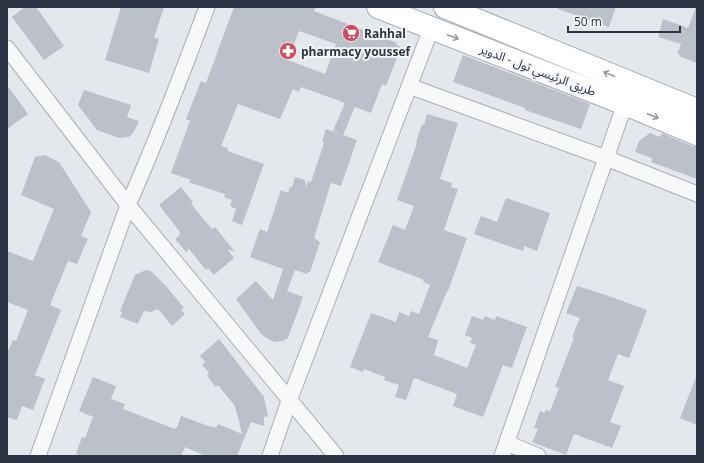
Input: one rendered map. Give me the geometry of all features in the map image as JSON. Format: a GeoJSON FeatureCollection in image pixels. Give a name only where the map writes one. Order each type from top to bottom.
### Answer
{"type":"FeatureCollection","features":[{"type":"Feature","properties":{"kind":"main road","name":"طريق الرئيسي تول - الدوير"},"geometry":{"type":"LineString","coordinates":[[378,7],[626,104],[697,134]]}},
{"type":"Feature","properties":{"kind":"main road","name":"طريق الرئيسي تول - الدوير"},"geometry":{"type":"LineString","coordinates":[[445,7],[697,110]]}},
{"type":"Feature","properties":{"kind":"street"},"geometry":{"type":"LineString","coordinates":[[38,456],[128,205],[168,109],[207,7]]}},
{"type":"Feature","properties":{"kind":"street"},"geometry":{"type":"LineString","coordinates":[[270,456],[289,400],[431,29]]}},
{"type":"Feature","properties":{"kind":"street"},"geometry":{"type":"LineString","coordinates":[[7,48],[128,205],[336,456]]}},
{"type":"Feature","properties":{"kind":"street"},"geometry":{"type":"LineString","coordinates":[[538,456],[504,450],[626,104],[632,83]]}},
{"type":"Feature","properties":{"kind":"street"},"geometry":{"type":"LineString","coordinates":[[409,86],[606,158],[697,194]]}},
{"type":"Feature","properties":{"kind":"building"},"geometry":{"type":"Polygon","coordinates":[[[25,7],[36,7],[64,46],[44,60],[12,17],[25,7]]]}},
{"type":"Feature","properties":{"kind":"building"},"geometry":{"type":"Polygon","coordinates":[[[121,7],[164,7],[154,38],[159,39],[149,73],[105,60],[121,7]]]}},
{"type":"Feature","properties":{"kind":"building"},"geometry":{"type":"Polygon","coordinates":[[[234,7],[316,7],[314,11],[397,43],[396,45],[401,47],[386,86],[382,84],[371,113],[355,107],[343,135],[333,131],[345,103],[301,87],[299,92],[293,89],[280,119],[238,104],[221,146],[228,148],[227,150],[230,152],[264,164],[242,225],[232,221],[236,209],[230,206],[232,200],[224,197],[225,194],[188,182],[191,180],[171,173],[190,121],[186,119],[201,81],[206,83],[234,7]],[[299,31],[288,60],[325,74],[336,44],[299,31]]]}},
{"type":"Feature","properties":{"kind":"building"},"geometry":{"type":"Polygon","coordinates":[[[558,7],[616,7],[609,27],[558,9],[558,7]]]}},
{"type":"Feature","properties":{"kind":"building"},"geometry":{"type":"Polygon","coordinates":[[[696,7],[697,63],[679,56],[680,54],[677,54],[681,44],[658,37],[663,19],[688,28],[696,7]]]}},
{"type":"Feature","properties":{"kind":"building"},"geometry":{"type":"Polygon","coordinates":[[[463,55],[590,104],[581,129],[525,110],[525,108],[453,82],[463,55]]]}},
{"type":"Feature","properties":{"kind":"building"},"geometry":{"type":"Polygon","coordinates":[[[7,85],[28,114],[7,129],[7,85]]]}},
{"type":"Feature","properties":{"kind":"building"},"geometry":{"type":"Polygon","coordinates":[[[84,90],[131,105],[127,117],[139,121],[132,134],[129,137],[119,138],[97,130],[78,105],[84,90]]]}},
{"type":"Feature","properties":{"kind":"building"},"geometry":{"type":"Polygon","coordinates":[[[427,114],[458,123],[440,179],[452,183],[451,187],[458,189],[444,230],[467,238],[448,291],[428,337],[438,340],[434,355],[467,368],[476,345],[470,343],[472,338],[465,335],[472,316],[483,320],[485,316],[495,320],[496,316],[527,327],[512,368],[503,365],[483,417],[453,406],[457,394],[414,378],[406,400],[395,397],[399,385],[384,380],[385,377],[364,369],[363,372],[350,367],[371,313],[396,322],[399,312],[409,316],[411,311],[419,314],[430,285],[423,282],[424,280],[378,262],[393,225],[405,230],[414,206],[397,200],[422,124],[424,125],[427,114]]]}},
{"type":"Feature","properties":{"kind":"building"},"geometry":{"type":"Polygon","coordinates":[[[326,129],[357,140],[341,186],[331,183],[314,238],[320,242],[310,272],[307,274],[295,270],[287,291],[303,297],[288,338],[283,341],[275,342],[261,334],[236,299],[256,281],[273,300],[283,269],[250,257],[260,229],[267,232],[281,190],[288,193],[290,187],[292,187],[295,177],[305,180],[306,188],[308,181],[311,182],[324,143],[322,142],[326,129]]]}},
{"type":"Feature","properties":{"kind":"building"},"geometry":{"type":"Polygon","coordinates":[[[650,133],[660,137],[662,133],[692,146],[697,146],[697,179],[651,162],[652,158],[635,152],[639,141],[650,133]]]}},
{"type":"Feature","properties":{"kind":"building"},"geometry":{"type":"Polygon","coordinates":[[[45,155],[59,162],[91,212],[81,236],[88,239],[77,264],[68,261],[50,305],[61,310],[35,375],[45,379],[33,410],[22,406],[17,420],[7,417],[7,353],[13,340],[16,341],[28,310],[7,302],[7,251],[33,261],[54,209],[21,195],[35,157],[45,155]]]}},
{"type":"Feature","properties":{"kind":"building"},"geometry":{"type":"Polygon","coordinates":[[[181,187],[193,202],[191,203],[195,209],[212,229],[215,227],[235,252],[227,249],[234,258],[214,275],[208,268],[206,270],[189,249],[186,252],[175,239],[180,235],[180,232],[159,205],[181,187]]]}},
{"type":"Feature","properties":{"kind":"building"},"geometry":{"type":"Polygon","coordinates":[[[506,198],[550,213],[537,251],[524,246],[523,251],[474,234],[481,216],[497,222],[506,198]]]}},
{"type":"Feature","properties":{"kind":"building"},"geometry":{"type":"Polygon","coordinates":[[[146,270],[151,271],[166,286],[184,308],[181,310],[185,314],[172,326],[158,309],[151,312],[144,311],[138,324],[120,317],[122,312],[120,311],[135,275],[146,270]]]}},
{"type":"Feature","properties":{"kind":"building"},"geometry":{"type":"Polygon","coordinates":[[[577,286],[647,310],[629,358],[618,354],[608,380],[624,386],[610,422],[621,426],[612,448],[574,434],[566,455],[532,442],[538,429],[534,428],[540,411],[544,413],[546,410],[550,411],[559,388],[555,387],[580,318],[566,313],[577,286]]]}},
{"type":"Feature","properties":{"kind":"building"},"geometry":{"type":"Polygon","coordinates":[[[219,339],[264,397],[268,416],[264,417],[264,426],[251,422],[237,456],[206,456],[185,447],[181,456],[82,456],[76,454],[82,437],[85,438],[93,417],[79,411],[93,377],[116,386],[111,399],[125,404],[123,409],[175,429],[176,427],[177,428],[181,416],[211,427],[216,428],[218,424],[242,434],[235,406],[218,385],[216,387],[207,376],[209,373],[202,365],[205,362],[200,356],[219,339]]]}},
{"type":"Feature","properties":{"kind":"building"},"geometry":{"type":"Polygon","coordinates":[[[697,377],[697,425],[680,418],[697,377]]]}},
{"type":"Feature","properties":{"kind":"place","name":"Rahhal"},"geometry":{"type":"Point","coordinates":[351,33]}},
{"type":"Feature","properties":{"kind":"place","name":"pharmacy youssef"},"geometry":{"type":"Point","coordinates":[288,51]}}]}
